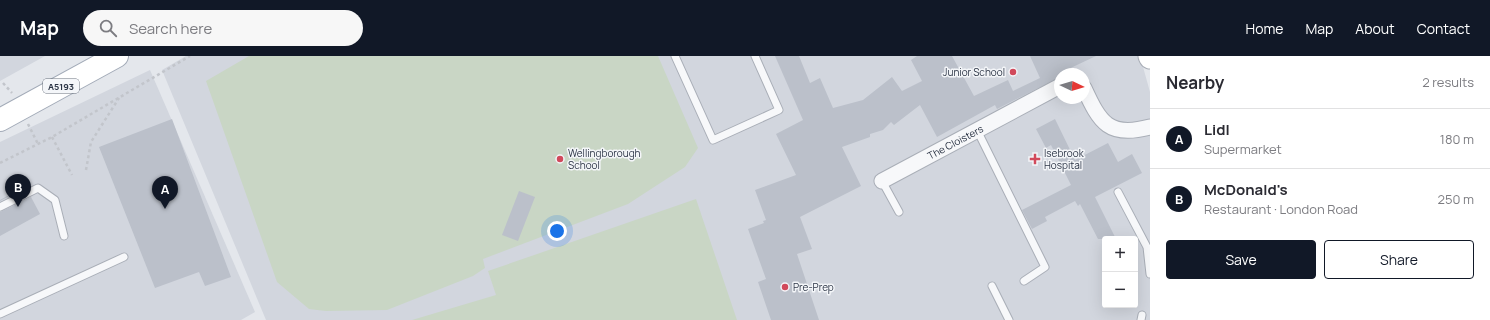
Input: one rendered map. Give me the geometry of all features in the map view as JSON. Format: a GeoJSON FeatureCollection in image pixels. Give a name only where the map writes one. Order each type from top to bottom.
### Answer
{"type":"FeatureCollection","features":[{"type":"Feature","properties":{"kind":"main road","name":"A5193"},"geometry":{"type":"LineString","coordinates":[[0,120],[118,56]]}},
{"type":"Feature","properties":{"kind":"street","name":"The Cloisters"},"geometry":{"type":"LineString","coordinates":[[882,181],[1054,89]]}},
{"type":"Feature","properties":{"kind":"street"},"geometry":{"type":"LineString","coordinates":[[1090,101],[1095,112],[1104,123],[1114,129],[1127,132],[1150,127]]}},
{"type":"Feature","properties":{"kind":"lane"},"geometry":{"type":"LineString","coordinates":[[675,56],[713,140],[779,110],[755,56]]}},
{"type":"Feature","properties":{"kind":"lane"},"geometry":{"type":"LineString","coordinates":[[977,130],[1045,267],[1024,281]]}},
{"type":"Feature","properties":{"kind":"lane","name":"The Cloisters"},"geometry":{"type":"LineString","coordinates":[[882,181],[899,212]]}},
{"type":"Feature","properties":{"kind":"lane"},"geometry":{"type":"LineString","coordinates":[[0,206],[38,188],[55,200],[64,236]]}},
{"type":"Feature","properties":{"kind":"lane"},"geometry":{"type":"LineString","coordinates":[[1118,192],[1148,247],[1150,274]]}},
{"type":"Feature","properties":{"kind":"lane"},"geometry":{"type":"LineString","coordinates":[[0,314],[124,257]]}},
{"type":"Feature","properties":{"kind":"lane"},"geometry":{"type":"LineString","coordinates":[[992,286],[1009,320]]}},
{"type":"Feature","properties":{"kind":"path"},"geometry":{"type":"LineString","coordinates":[[0,163],[52,137],[190,56]]}},
{"type":"Feature","properties":{"kind":"path"},"geometry":{"type":"LineString","coordinates":[[3,83],[14,98]]}},
{"type":"Feature","properties":{"kind":"path"},"geometry":{"type":"LineString","coordinates":[[86,170],[91,142],[119,98],[137,86]]}},
{"type":"Feature","properties":{"kind":"path"},"geometry":{"type":"LineString","coordinates":[[26,122],[38,144]]}},
{"type":"Feature","properties":{"kind":"path"},"geometry":{"type":"LineString","coordinates":[[52,137],[72,175]]}},
{"type":"Feature","properties":{"kind":"shaded area"},"geometry":{"type":"Polygon","coordinates":[[[0,56],[45,56],[0,81],[0,56]]]}},
{"type":"Feature","properties":{"kind":"shaded area","name":"Wellingborough School"},"geometry":{"type":"Polygon","coordinates":[[[186,56],[1140,56],[1150,92],[1150,320],[266,320],[162,70],[186,56]]]}},
{"type":"Feature","properties":{"kind":"shaded area"},"geometry":{"type":"Polygon","coordinates":[[[150,70],[255,312],[241,320],[0,320],[0,142],[150,70]]]}},
{"type":"Feature","properties":{"kind":"green space"},"geometry":{"type":"Polygon","coordinates":[[[249,56],[658,56],[698,148],[685,167],[628,204],[483,259],[485,268],[473,276],[387,310],[326,311],[309,309],[277,282],[206,81],[249,56]]]}},
{"type":"Feature","properties":{"kind":"green space"},"geometry":{"type":"Polygon","coordinates":[[[696,199],[737,320],[412,320],[496,295],[488,271],[696,199]]]}},
{"type":"Feature","properties":{"kind":"building"},"geometry":{"type":"Polygon","coordinates":[[[775,56],[799,56],[810,83],[820,78],[833,108],[863,100],[892,77],[902,91],[922,81],[911,60],[917,56],[952,56],[974,96],[1008,80],[1013,91],[1040,78],[1030,56],[1096,56],[1071,68],[1054,68],[1054,80],[997,109],[995,105],[937,137],[920,105],[894,125],[891,122],[883,130],[870,134],[870,137],[842,147],[861,186],[800,217],[812,249],[797,254],[819,320],[771,320],[758,282],[766,279],[748,229],[764,223],[763,221],[766,220],[755,190],[796,175],[776,134],[803,120],[775,56]]]}},
{"type":"Feature","properties":{"kind":"building"},"geometry":{"type":"Polygon","coordinates":[[[172,119],[231,277],[205,286],[199,272],[155,288],[99,147],[172,119]]]}},
{"type":"Feature","properties":{"kind":"building"},"geometry":{"type":"Polygon","coordinates":[[[1055,119],[1075,160],[1108,143],[1118,162],[1132,154],[1142,173],[1095,197],[1114,236],[1102,236],[1102,239],[1098,239],[1080,204],[1078,206],[1075,201],[1045,217],[1047,221],[1032,229],[1022,210],[1071,185],[1051,145],[1046,148],[1036,129],[1055,119]]]}},
{"type":"Feature","properties":{"kind":"building"},"geometry":{"type":"Polygon","coordinates":[[[25,186],[26,188],[0,201],[0,200],[25,186]]]}},
{"type":"Feature","properties":{"kind":"building"},"geometry":{"type":"Polygon","coordinates":[[[519,191],[535,197],[518,241],[502,235],[519,191]]]}},
{"type":"Feature","properties":{"kind":"building"},"geometry":{"type":"Polygon","coordinates":[[[31,197],[40,214],[0,236],[0,212],[31,197]]]}},
{"type":"Feature","properties":{"kind":"place","name":"Junior School"},"geometry":{"type":"Point","coordinates":[1013,72]}},
{"type":"Feature","properties":{"kind":"place","name":"Wellingborough School"},"geometry":{"type":"Point","coordinates":[560,159]}},
{"type":"Feature","properties":{"kind":"place","name":"Isebrook Hospital"},"geometry":{"type":"Point","coordinates":[1035,159]}},
{"type":"Feature","properties":{"kind":"place","name":"McDonald's"},"geometry":{"type":"Point","coordinates":[18,207]}},
{"type":"Feature","properties":{"kind":"place","name":"Lidl"},"geometry":{"type":"Point","coordinates":[165,209]}},
{"type":"Feature","properties":{"kind":"place","name":"Pre-Prep"},"geometry":{"type":"Point","coordinates":[785,287]}}]}
